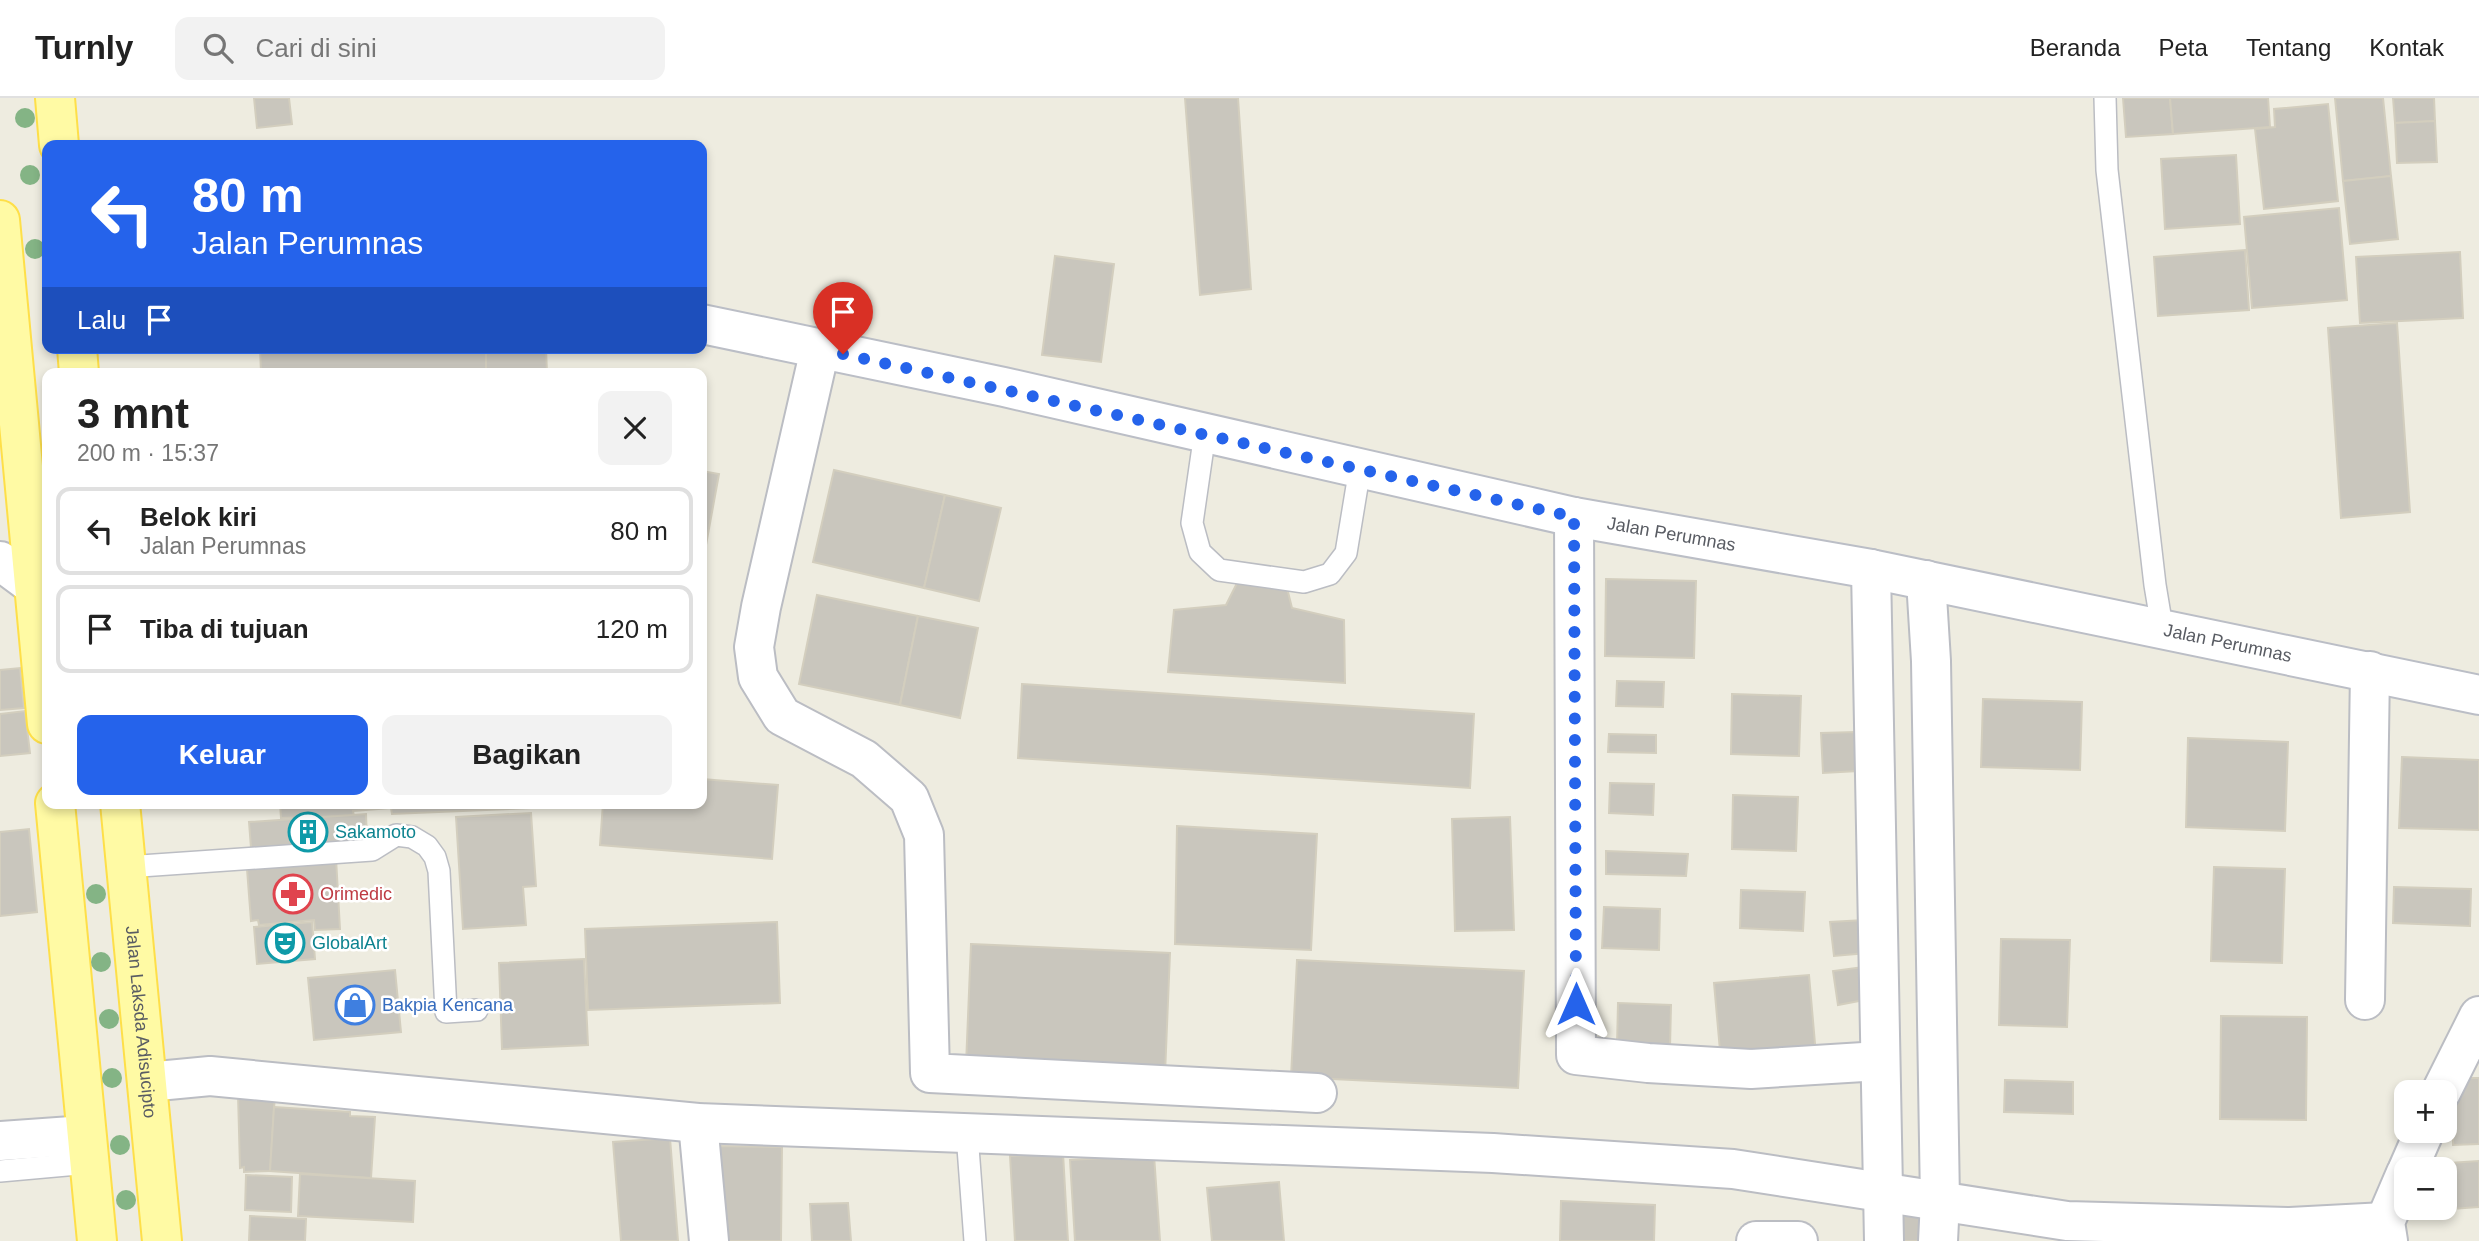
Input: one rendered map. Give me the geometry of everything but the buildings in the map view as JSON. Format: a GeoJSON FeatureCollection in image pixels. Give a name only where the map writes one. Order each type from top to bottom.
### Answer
{"type":"FeatureCollection","features":[{"type":"Feature","properties":{"kind":"main road"},"geometry":{"type":"LineString","coordinates":[[55,98],[59,140]]}},
{"type":"Feature","properties":{"kind":"main road"},"geometry":{"type":"LineString","coordinates":[[0,220],[42,671]]}},
{"type":"Feature","properties":{"kind":"main road"},"geometry":{"type":"LineString","coordinates":[[56,809],[97,1241]]}},
{"type":"Feature","properties":{"kind":"main road","name":"Jalan Laksda Adisucipto"},"geometry":{"type":"LineString","coordinates":[[121,809],[162,1241]]}},
{"type":"Feature","properties":{"kind":"street","name":"Jalan Perumnas"},"geometry":{"type":"LineString","coordinates":[[707,325],[1205,433],[1574,517],[1871,569],[2162,627],[2479,695]]}},
{"type":"Feature","properties":{"kind":"street"},"geometry":{"type":"LineString","coordinates":[[820,349],[761,607],[754,648],[758,677],[782,716],[864,759],[909,798],[924,835],[930,1073],[1317,1093]]}},
{"type":"Feature","properties":{"kind":"street"},"geometry":{"type":"LineString","coordinates":[[1574,517],[1576,1055],[1648,1063],[1751,1069],[1880,1061]]}},
{"type":"Feature","properties":{"kind":"street"},"geometry":{"type":"LineString","coordinates":[[0,561],[34,586]]}},
{"type":"Feature","properties":{"kind":"street"},"geometry":{"type":"LineString","coordinates":[[1871,569],[1884,1241]]}},
{"type":"Feature","properties":{"kind":"street"},"geometry":{"type":"LineString","coordinates":[[1926,580],[1931,661],[1940,1201],[1938,1241]]}},
{"type":"Feature","properties":{"kind":"street"},"geometry":{"type":"LineString","coordinates":[[2365,1000],[2370,671]]}},
{"type":"Feature","properties":{"kind":"street"},"geometry":{"type":"LineString","coordinates":[[2447,1080],[2479,1016]]}},
{"type":"Feature","properties":{"kind":"street"},"geometry":{"type":"LineString","coordinates":[[147,1082],[210,1076],[698,1123],[1493,1153],[1733,1170],[2067,1222],[2386,1232],[2394,1209]]}},
{"type":"Feature","properties":{"kind":"street"},"geometry":{"type":"LineString","coordinates":[[698,1123],[709,1241]]}},
{"type":"Feature","properties":{"kind":"street"},"geometry":{"type":"LineString","coordinates":[[0,1141],[87,1149]]}},
{"type":"Feature","properties":{"kind":"street"},"geometry":{"type":"LineString","coordinates":[[1756,1241],[1798,1241]]}},
{"type":"Feature","properties":{"kind":"lane"},"geometry":{"type":"LineString","coordinates":[[2105,98],[2108,170],[2162,627]]}},
{"type":"Feature","properties":{"kind":"lane"},"geometry":{"type":"LineString","coordinates":[[1205,433],[1192,523],[1200,552],[1219,570],[1304,582],[1331,574],[1346,553],[1360,468]]}},
{"type":"Feature","properties":{"kind":"lane"},"geometry":{"type":"LineString","coordinates":[[126,867],[249,856],[372,850],[396,835],[412,837],[426,846],[435,857],[439,871],[446,1012],[477,1010]]}},
{"type":"Feature","properties":{"kind":"lane"},"geometry":{"type":"LineString","coordinates":[[967,1134],[975,1241]]}},
{"type":"Feature","properties":{"kind":"lane"},"geometry":{"type":"LineString","coordinates":[[0,1171],[87,1149]]}},
{"type":"Feature","properties":{"kind":"place","name":"Sakamoto"},"geometry":{"type":"Point","coordinates":[308,832]}},
{"type":"Feature","properties":{"kind":"place","name":"Orimedic"},"geometry":{"type":"Point","coordinates":[293,894]}},
{"type":"Feature","properties":{"kind":"place","name":"GlobalArt"},"geometry":{"type":"Point","coordinates":[285,943]}},
{"type":"Feature","properties":{"kind":"place","name":"Bakpia Kencana"},"geometry":{"type":"Point","coordinates":[355,1005]}},
{"type":"Feature","properties":{"kind":"route"},"geometry":{"type":"LineString","coordinates":[[843,354],[1003,387],[1574,517],[1576,1004]]}}]}
